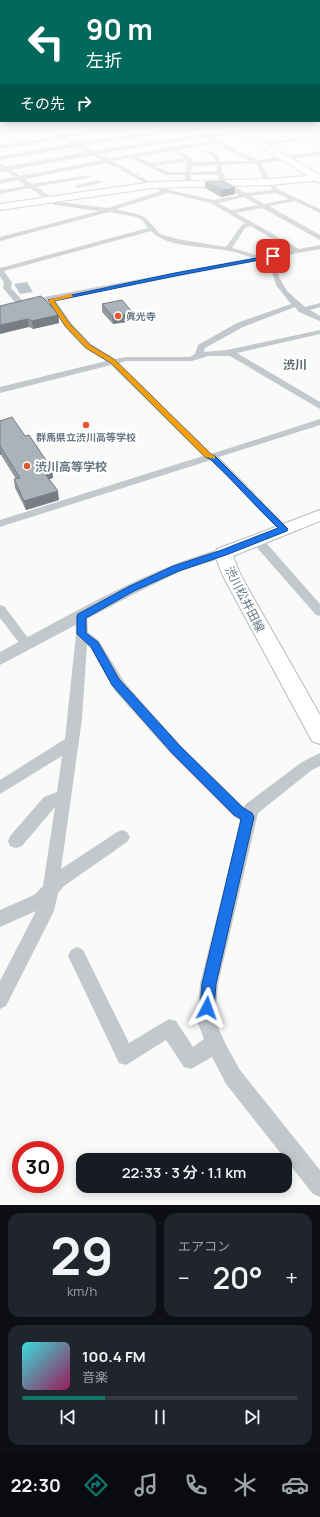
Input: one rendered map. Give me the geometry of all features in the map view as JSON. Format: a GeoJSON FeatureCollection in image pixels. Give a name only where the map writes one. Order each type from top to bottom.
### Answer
{"type":"FeatureCollection","features":[{"type":"Feature","properties":{"kind":"main road"},"geometry":{"type":"LineString","coordinates":[[0,207],[49,195],[152,185],[215,183]]}},
{"type":"Feature","properties":{"kind":"main road","name":"渋川松井田線"},"geometry":{"type":"LineString","coordinates":[[319,517],[222,553],[232,576],[320,735]]}},
{"type":"Feature","properties":{"kind":"street"},"geometry":{"type":"LineString","coordinates":[[27,183],[40,192],[49,195],[56,204],[110,210],[144,219],[152,230],[158,235],[176,241],[228,248],[261,259],[274,267],[277,283],[299,307],[320,319]]}},
{"type":"Feature","properties":{"kind":"street"},"geometry":{"type":"LineString","coordinates":[[0,192],[47,183]]}},
{"type":"Feature","properties":{"kind":"street"},"geometry":{"type":"LineString","coordinates":[[70,187],[92,183]]}},
{"type":"Feature","properties":{"kind":"street"},"geometry":{"type":"LineString","coordinates":[[101,183],[112,190]]}},
{"type":"Feature","properties":{"kind":"street"},"geometry":{"type":"LineString","coordinates":[[149,183],[159,189],[213,202],[298,251]]}},
{"type":"Feature","properties":{"kind":"street"},"geometry":{"type":"LineString","coordinates":[[223,183],[320,238]]}},
{"type":"Feature","properties":{"kind":"street"},"geometry":{"type":"LineString","coordinates":[[269,183],[276,191],[320,211]]}},
{"type":"Feature","properties":{"kind":"street"},"geometry":{"type":"LineString","coordinates":[[0,239],[44,229],[168,191]]}},
{"type":"Feature","properties":{"kind":"street"},"geometry":{"type":"LineString","coordinates":[[213,202],[246,195],[276,191]]}},
{"type":"Feature","properties":{"kind":"street"},"geometry":{"type":"LineString","coordinates":[[40,192],[49,195]]}},
{"type":"Feature","properties":{"kind":"street"},"geometry":{"type":"LineString","coordinates":[[232,212],[293,200]]}},
{"type":"Feature","properties":{"kind":"street"},"geometry":{"type":"LineString","coordinates":[[228,248],[243,227],[251,223]]}},
{"type":"Feature","properties":{"kind":"street"},"geometry":{"type":"LineString","coordinates":[[152,230],[0,271],[5,277],[4,287],[8,288],[20,304],[51,300],[168,275],[320,247]]}},
{"type":"Feature","properties":{"kind":"street"},"geometry":{"type":"LineString","coordinates":[[274,248],[287,245]]}},
{"type":"Feature","properties":{"kind":"street"},"geometry":{"type":"LineString","coordinates":[[251,255],[262,250]]}},
{"type":"Feature","properties":{"kind":"street"},"geometry":{"type":"LineString","coordinates":[[51,300],[68,325],[88,346],[113,362],[192,441],[208,456],[213,457],[284,529]]}},
{"type":"Feature","properties":{"kind":"street"},"geometry":{"type":"LineString","coordinates":[[199,355],[201,347],[240,325],[299,307],[320,305]]}},
{"type":"Feature","properties":{"kind":"street"},"geometry":{"type":"LineString","coordinates":[[0,390],[126,359],[192,359],[199,355],[229,352],[320,332]]}},
{"type":"Feature","properties":{"kind":"street"},"geometry":{"type":"LineString","coordinates":[[229,352],[320,406]]}},
{"type":"Feature","properties":{"kind":"street"},"geometry":{"type":"LineString","coordinates":[[0,524],[320,422]]}},
{"type":"Feature","properties":{"kind":"street"},"geometry":{"type":"LineString","coordinates":[[257,540],[320,612]]}},
{"type":"Feature","properties":{"kind":"street"},"geometry":{"type":"LineString","coordinates":[[0,659],[131,589],[170,571],[222,553]]}},
{"type":"Feature","properties":{"kind":"street"},"geometry":{"type":"LineString","coordinates":[[0,609],[27,645]]}},
{"type":"Feature","properties":{"kind":"street"},"geometry":{"type":"LineString","coordinates":[[0,1000],[48,906],[72,743],[82,634],[82,616]]}},
{"type":"Feature","properties":{"kind":"street"},"geometry":{"type":"LineString","coordinates":[[82,634],[95,644],[116,682],[176,750],[238,811],[248,817]]}},
{"type":"Feature","properties":{"kind":"street"},"geometry":{"type":"LineString","coordinates":[[0,788],[72,743]]}},
{"type":"Feature","properties":{"kind":"street"},"geometry":{"type":"LineString","coordinates":[[320,759],[307,766],[251,809],[209,984],[206,1021],[218,1052],[233,1077],[320,1188]]}},
{"type":"Feature","properties":{"kind":"street"},"geometry":{"type":"LineString","coordinates":[[16,841],[49,802],[64,796]]}},
{"type":"Feature","properties":{"kind":"street"},"geometry":{"type":"LineString","coordinates":[[0,919],[40,901],[51,887],[122,837]]}},
{"type":"Feature","properties":{"kind":"street"},"geometry":{"type":"LineString","coordinates":[[77,956],[126,1056],[169,1028],[191,1060],[215,1042]]}},
{"type":"Feature","properties":{"kind":"shaded area"},"geometry":{"type":"Polygon","coordinates":[[[27,282],[33,292],[20,294],[14,284],[27,282]]]}},
{"type":"Feature","properties":{"kind":"building"},"geometry":{"type":"Polygon","coordinates":[[[208,183],[228,183],[235,188],[222,190],[208,183]]]}},
{"type":"Feature","properties":{"kind":"building"},"geometry":{"type":"Polygon","coordinates":[[[41,296],[58,313],[58,315],[32,321],[28,319],[0,325],[0,306],[41,296]]]}},
{"type":"Feature","properties":{"kind":"building"},"geometry":{"type":"Polygon","coordinates":[[[122,300],[133,313],[112,316],[102,304],[122,300]]]}},
{"type":"Feature","properties":{"kind":"building","name":"渋川高等学校"},"geometry":{"type":"Polygon","coordinates":[[[12,417],[25,436],[29,435],[52,469],[43,471],[58,491],[24,501],[14,479],[20,478],[0,446],[0,421],[12,417]]]}},
{"type":"Feature","properties":{"kind":"slow traffic"},"geometry":{"type":"LineString","coordinates":[[70,296],[51,300],[68,325],[88,346],[113,362],[208,456],[213,457]]}},
{"type":"Feature","properties":{"kind":"place","name":"眞光寺"},"geometry":{"type":"Point","coordinates":[118,316]}},
{"type":"Feature","properties":{"kind":"place","name":"群馬県立渋川高等学校"},"geometry":{"type":"Point","coordinates":[86,425]}},
{"type":"Feature","properties":{"kind":"place","name":"渋川高等学校"},"geometry":{"type":"Point","coordinates":[27,466]}},
{"type":"Feature","properties":{"kind":"district","name":"渋川"},"geometry":{"type":"Point","coordinates":[295,364]}},
{"type":"Feature","properties":{"kind":"route"},"geometry":{"type":"LineString","coordinates":[[207,1008],[209,984],[248,817],[238,811],[176,750],[116,682],[95,644],[82,634],[82,616],[131,589],[176,568],[222,553],[284,529],[253,499],[236,479],[213,457],[208,456],[113,362],[88,346],[68,325],[51,300],[175,274],[273,256]]}}]}
